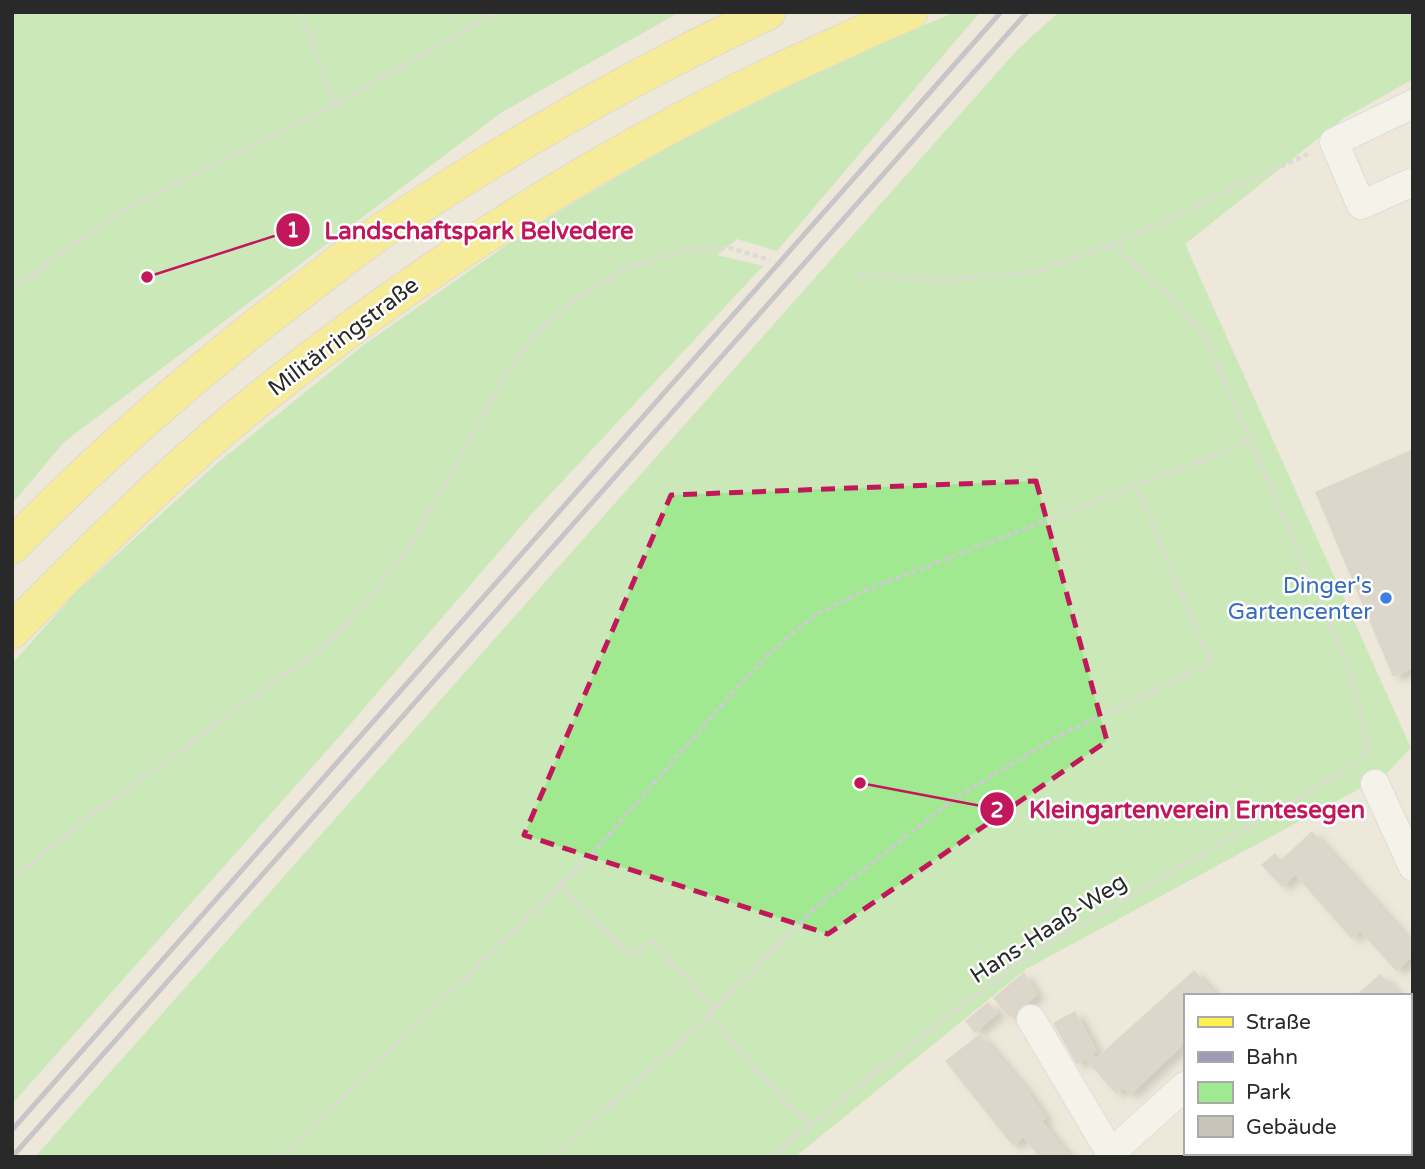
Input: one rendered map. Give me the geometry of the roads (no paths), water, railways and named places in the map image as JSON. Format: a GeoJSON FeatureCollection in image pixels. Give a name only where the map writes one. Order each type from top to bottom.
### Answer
{"type":"FeatureCollection","features":[{"type":"Feature","properties":{"kind":"main road"},"geometry":{"type":"LineString","coordinates":[[12,546],[78,479],[227,348],[384,230],[488,162],[685,51],[768,12]]}},
{"type":"Feature","properties":{"kind":"main road","name":"Militärringstraße"},"geometry":{"type":"LineString","coordinates":[[12,631],[117,526],[256,401],[412,283],[527,208],[710,103],[910,12]]}},
{"type":"Feature","properties":{"kind":"street"},"geometry":{"type":"LineString","coordinates":[[1413,104],[1334,142],[1361,205],[1413,182]]}},
{"type":"Feature","properties":{"kind":"street"},"geometry":{"type":"LineString","coordinates":[[1370,771],[1413,867]]}},
{"type":"Feature","properties":{"kind":"street"},"geometry":{"type":"LineString","coordinates":[[1031,1019],[1112,1155],[1184,1087]]}},
{"type":"Feature","properties":{"kind":"railway"},"geometry":{"type":"LineString","coordinates":[[12,1130],[1001,12]]}},
{"type":"Feature","properties":{"kind":"railway"},"geometry":{"type":"LineString","coordinates":[[12,1157],[1027,12]]}},
{"type":"Feature","properties":{"kind":"place","name":"Landschaftspark Belvedere"},"geometry":{"type":"Point","coordinates":[147,277]}},
{"type":"Feature","properties":{"kind":"place","name":"Dinger's Gartencenter"},"geometry":{"type":"Point","coordinates":[1386,598]}},
{"type":"Feature","properties":{"kind":"place","name":"Kleingartenverein Erntesegen"},"geometry":{"type":"Point","coordinates":[860,783]}}]}
